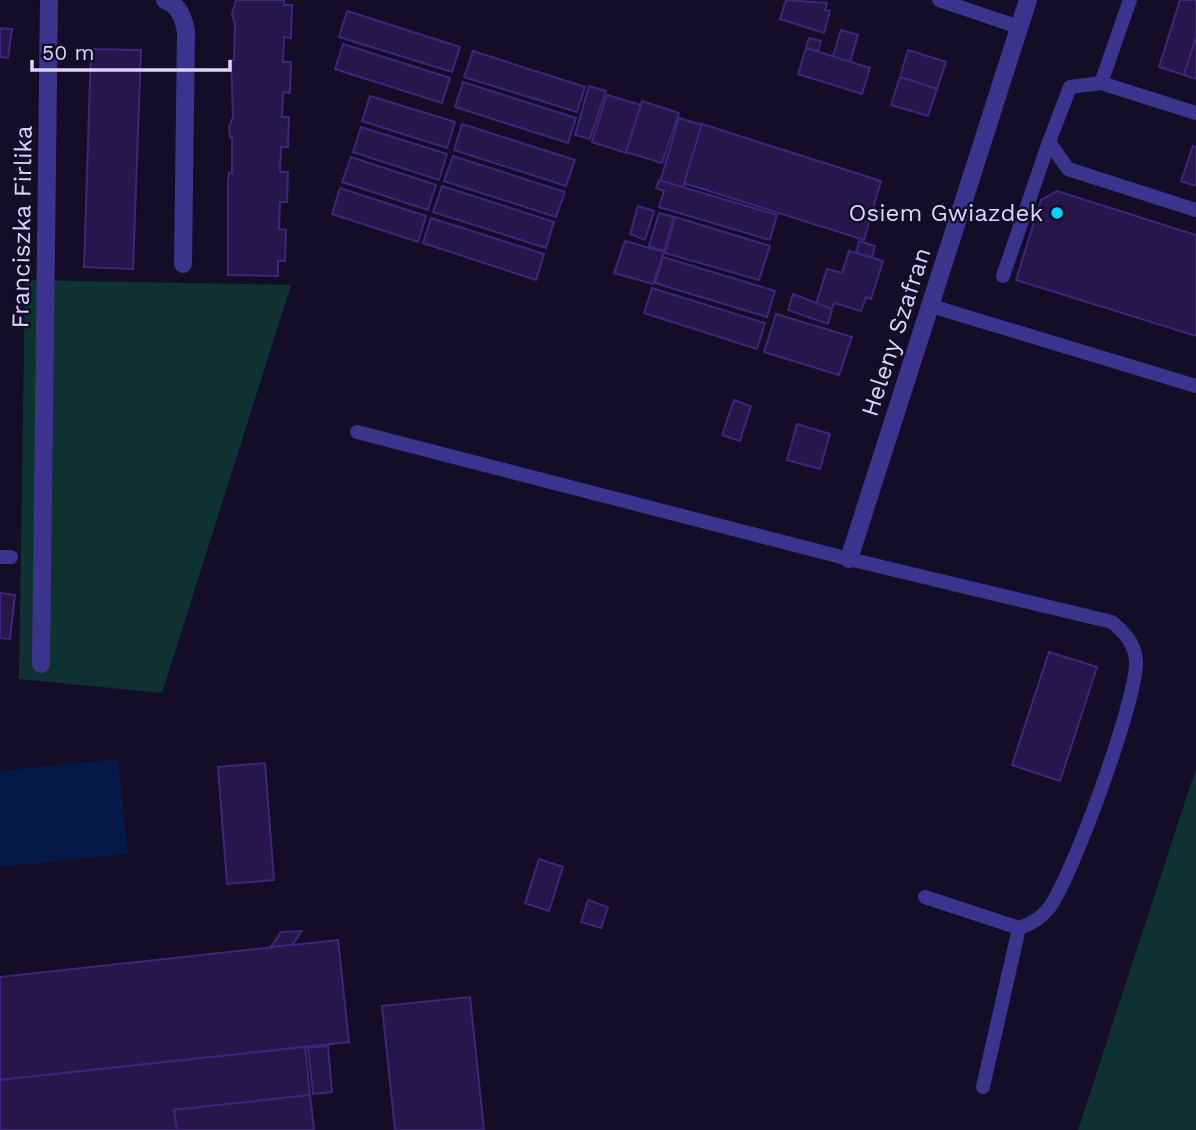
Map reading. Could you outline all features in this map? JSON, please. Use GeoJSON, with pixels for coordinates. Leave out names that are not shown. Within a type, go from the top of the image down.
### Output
{"type":"FeatureCollection","features":[{"type":"Feature","properties":{"kind":"street","name":"Franciszka Firlika"},"geometry":{"type":"LineString","coordinates":[[41,664],[49,0]]}},
{"type":"Feature","properties":{"kind":"street"},"geometry":{"type":"LineString","coordinates":[[165,0],[172,2],[183,15],[186,31],[183,264]]}},
{"type":"Feature","properties":{"kind":"street","name":"Heleny Szafran"},"geometry":{"type":"LineString","coordinates":[[849,559],[1028,0]]}},
{"type":"Feature","properties":{"kind":"lane"},"geometry":{"type":"LineString","coordinates":[[939,0],[1019,27]]}},
{"type":"Feature","properties":{"kind":"lane"},"geometry":{"type":"LineString","coordinates":[[1101,83],[1130,0]]}},
{"type":"Feature","properties":{"kind":"lane"},"geometry":{"type":"LineString","coordinates":[[1003,276],[1070,87],[1101,83],[1196,113]]}},
{"type":"Feature","properties":{"kind":"lane"},"geometry":{"type":"LineString","coordinates":[[1049,142],[1068,169],[1196,210]]}},
{"type":"Feature","properties":{"kind":"lane"},"geometry":{"type":"LineString","coordinates":[[931,306],[1196,386]]}},
{"type":"Feature","properties":{"kind":"lane"},"geometry":{"type":"LineString","coordinates":[[357,432],[849,559],[1112,622],[1129,637],[1136,661],[1129,710],[1068,870],[1050,907],[1034,923],[1019,928],[925,897]]}},
{"type":"Feature","properties":{"kind":"lane"},"geometry":{"type":"LineString","coordinates":[[983,1087],[1019,928]]}},
{"type":"Feature","properties":{"kind":"green space"},"geometry":{"type":"Polygon","coordinates":[[[25,280],[291,285],[162,693],[19,679],[25,280]]]}},
{"type":"Feature","properties":{"kind":"green space"},"geometry":{"type":"Polygon","coordinates":[[[1196,768],[1196,1130],[1078,1130],[1196,768]]]}},
{"type":"Feature","properties":{"kind":"water"},"geometry":{"type":"Polygon","coordinates":[[[118,759],[128,854],[0,867],[0,771],[118,759]]]}},
{"type":"Feature","properties":{"kind":"building"},"geometry":{"type":"Polygon","coordinates":[[[236,0],[284,0],[284,5],[292,5],[291,38],[284,37],[283,62],[291,62],[290,93],[283,92],[282,117],[289,117],[288,147],[281,147],[280,172],[288,172],[287,202],[280,202],[279,229],[286,230],[285,261],[278,261],[278,276],[228,275],[228,182],[229,173],[232,173],[232,137],[229,127],[233,117],[231,60],[234,60],[235,24],[232,14],[236,0]]]}},
{"type":"Feature","properties":{"kind":"building"},"geometry":{"type":"Polygon","coordinates":[[[786,0],[827,3],[825,10],[830,11],[824,33],[780,19],[786,0]]]}},
{"type":"Feature","properties":{"kind":"building"},"geometry":{"type":"Polygon","coordinates":[[[1180,0],[1196,0],[1196,37],[1184,75],[1159,67],[1180,0]]]}},
{"type":"Feature","properties":{"kind":"building"},"geometry":{"type":"Polygon","coordinates":[[[347,11],[460,47],[452,72],[339,37],[347,11]]]}},
{"type":"Feature","properties":{"kind":"building"},"geometry":{"type":"Polygon","coordinates":[[[0,28],[12,29],[8,58],[0,57],[0,28]]]}},
{"type":"Feature","properties":{"kind":"building"},"geometry":{"type":"Polygon","coordinates":[[[841,30],[858,35],[850,62],[833,56],[841,30]]]}},
{"type":"Feature","properties":{"kind":"building"},"geometry":{"type":"Polygon","coordinates":[[[1196,37],[1196,79],[1184,75],[1196,37]]]}},
{"type":"Feature","properties":{"kind":"building"},"geometry":{"type":"Polygon","coordinates":[[[809,38],[821,41],[818,51],[806,48],[809,38]]]}},
{"type":"Feature","properties":{"kind":"building"},"geometry":{"type":"Polygon","coordinates":[[[343,44],[450,78],[442,103],[335,69],[343,44]]]}},
{"type":"Feature","properties":{"kind":"building"},"geometry":{"type":"Polygon","coordinates":[[[806,48],[870,68],[862,94],[798,74],[806,48]]]}},
{"type":"Feature","properties":{"kind":"building"},"geometry":{"type":"Polygon","coordinates":[[[91,49],[141,50],[133,269],[84,267],[91,49]]]}},
{"type":"Feature","properties":{"kind":"building"},"geometry":{"type":"Polygon","coordinates":[[[908,50],[946,62],[937,89],[900,77],[908,50]]]}},
{"type":"Feature","properties":{"kind":"building"},"geometry":{"type":"Polygon","coordinates":[[[473,51],[585,87],[577,112],[464,77],[473,51]]]}},
{"type":"Feature","properties":{"kind":"building"},"geometry":{"type":"Polygon","coordinates":[[[900,77],[937,89],[928,116],[891,105],[900,77]]]}},
{"type":"Feature","properties":{"kind":"building"},"geometry":{"type":"Polygon","coordinates":[[[463,82],[576,118],[568,143],[455,107],[463,82]]]}},
{"type":"Feature","properties":{"kind":"building"},"geometry":{"type":"Polygon","coordinates":[[[589,86],[606,91],[590,139],[575,135],[589,86]]]}},
{"type":"Feature","properties":{"kind":"building"},"geometry":{"type":"Polygon","coordinates":[[[607,95],[641,105],[626,153],[592,142],[607,95]]]}},
{"type":"Feature","properties":{"kind":"building"},"geometry":{"type":"Polygon","coordinates":[[[370,96],[455,122],[447,148],[362,121],[370,96]]]}},
{"type":"Feature","properties":{"kind":"building"},"geometry":{"type":"Polygon","coordinates":[[[642,101],[679,113],[662,163],[626,152],[642,101]]]}},
{"type":"Feature","properties":{"kind":"building"},"geometry":{"type":"Polygon","coordinates":[[[679,118],[702,125],[683,189],[660,182],[679,118]]]}},
{"type":"Feature","properties":{"kind":"building"},"geometry":{"type":"Polygon","coordinates":[[[462,124],[575,160],[566,186],[454,150],[462,124]]]}},
{"type":"Feature","properties":{"kind":"building"},"geometry":{"type":"Polygon","coordinates":[[[702,124],[881,181],[864,240],[684,183],[702,124]]]}},
{"type":"Feature","properties":{"kind":"building"},"geometry":{"type":"Polygon","coordinates":[[[361,127],[447,154],[439,180],[353,152],[361,127]]]}},
{"type":"Feature","properties":{"kind":"building"},"geometry":{"type":"Polygon","coordinates":[[[1193,146],[1196,147],[1196,186],[1181,181],[1193,146]]]}},
{"type":"Feature","properties":{"kind":"building"},"geometry":{"type":"Polygon","coordinates":[[[453,156],[565,192],[556,217],[444,181],[453,156]]]}},
{"type":"Feature","properties":{"kind":"building"},"geometry":{"type":"Polygon","coordinates":[[[351,157],[436,185],[428,210],[342,182],[351,157]]]}},
{"type":"Feature","properties":{"kind":"building"},"geometry":{"type":"Polygon","coordinates":[[[659,180],[777,215],[770,240],[659,207],[664,191],[656,188],[659,180]]]}},
{"type":"Feature","properties":{"kind":"building"},"geometry":{"type":"Polygon","coordinates":[[[442,186],[554,222],[546,248],[433,212],[442,186]]]}},
{"type":"Feature","properties":{"kind":"building"},"geometry":{"type":"Polygon","coordinates":[[[340,188],[426,216],[418,242],[332,214],[340,188]]]}},
{"type":"Feature","properties":{"kind":"building"},"geometry":{"type":"Polygon","coordinates":[[[1057,191],[1196,235],[1196,336],[1016,280],[1041,200],[1057,191]]]}},
{"type":"Feature","properties":{"kind":"building"},"geometry":{"type":"Polygon","coordinates":[[[638,206],[654,211],[645,240],[630,234],[638,206]]]}},
{"type":"Feature","properties":{"kind":"building"},"geometry":{"type":"Polygon","coordinates":[[[659,213],[674,217],[664,251],[649,246],[659,213]]]}},
{"type":"Feature","properties":{"kind":"building"},"geometry":{"type":"Polygon","coordinates":[[[675,217],[770,246],[759,280],[665,253],[675,217]]]}},
{"type":"Feature","properties":{"kind":"building"},"geometry":{"type":"Polygon","coordinates":[[[431,218],[544,254],[536,280],[423,243],[431,218]]]}},
{"type":"Feature","properties":{"kind":"building"},"geometry":{"type":"Polygon","coordinates":[[[625,241],[664,252],[653,284],[614,273],[625,241]]]}},
{"type":"Feature","properties":{"kind":"building"},"geometry":{"type":"Polygon","coordinates":[[[859,241],[875,246],[872,257],[856,253],[859,241]]]}},
{"type":"Feature","properties":{"kind":"building"},"geometry":{"type":"Polygon","coordinates":[[[849,251],[883,261],[871,299],[866,297],[861,311],[834,303],[832,309],[816,304],[827,269],[842,273],[849,251]]]}},
{"type":"Feature","properties":{"kind":"building"},"geometry":{"type":"Polygon","coordinates":[[[663,257],[775,291],[767,317],[655,283],[663,257]]]}},
{"type":"Feature","properties":{"kind":"building"},"geometry":{"type":"Polygon","coordinates":[[[652,288],[765,323],[757,349],[644,313],[652,288]]]}},
{"type":"Feature","properties":{"kind":"building"},"geometry":{"type":"Polygon","coordinates":[[[793,294],[832,309],[828,324],[788,310],[793,294]]]}},
{"type":"Feature","properties":{"kind":"building"},"geometry":{"type":"Polygon","coordinates":[[[776,314],[852,337],[839,375],[764,352],[776,314]]]}},
{"type":"Feature","properties":{"kind":"building"},"geometry":{"type":"Polygon","coordinates":[[[734,400],[751,406],[740,441],[722,435],[734,400]]]}},
{"type":"Feature","properties":{"kind":"building"},"geometry":{"type":"Polygon","coordinates":[[[797,424],[830,434],[820,469],[787,460],[797,424]]]}},
{"type":"Feature","properties":{"kind":"building"},"geometry":{"type":"Polygon","coordinates":[[[0,593],[15,595],[10,639],[0,638],[0,593]]]}},
{"type":"Feature","properties":{"kind":"building"},"geometry":{"type":"Polygon","coordinates":[[[1049,652],[1097,667],[1060,781],[1012,765],[1049,652]]]}},
{"type":"Feature","properties":{"kind":"building"},"geometry":{"type":"Polygon","coordinates":[[[265,763],[274,880],[227,884],[218,767],[265,763]]]}},
{"type":"Feature","properties":{"kind":"building"},"geometry":{"type":"Polygon","coordinates":[[[539,859],[563,867],[549,911],[525,903],[539,859]]]}},
{"type":"Feature","properties":{"kind":"building"},"geometry":{"type":"Polygon","coordinates":[[[588,900],[608,907],[601,928],[581,922],[588,900]]]}},
{"type":"Feature","properties":{"kind":"building"},"geometry":{"type":"Polygon","coordinates":[[[302,931],[292,945],[271,947],[281,932],[302,931]]]}},
{"type":"Feature","properties":{"kind":"building"},"geometry":{"type":"Polygon","coordinates":[[[338,940],[349,1042],[0,1080],[0,977],[338,940]]]}},
{"type":"Feature","properties":{"kind":"building"},"geometry":{"type":"Polygon","coordinates":[[[470,997],[484,1130],[395,1130],[382,1006],[470,997]]]}},
{"type":"Feature","properties":{"kind":"building"},"geometry":{"type":"Polygon","coordinates":[[[328,1046],[332,1092],[313,1094],[308,1048],[328,1046]]]}},
{"type":"Feature","properties":{"kind":"building"},"geometry":{"type":"Polygon","coordinates":[[[305,1047],[310,1095],[174,1110],[177,1130],[0,1130],[0,1080],[305,1047]]]}},
{"type":"Feature","properties":{"kind":"building"},"geometry":{"type":"Polygon","coordinates":[[[310,1095],[314,1130],[177,1130],[174,1110],[310,1095]]]}},
{"type":"Feature","properties":{"kind":"place","name":"Osiem Gwiazdek"},"geometry":{"type":"Point","coordinates":[1057,213]}}]}
